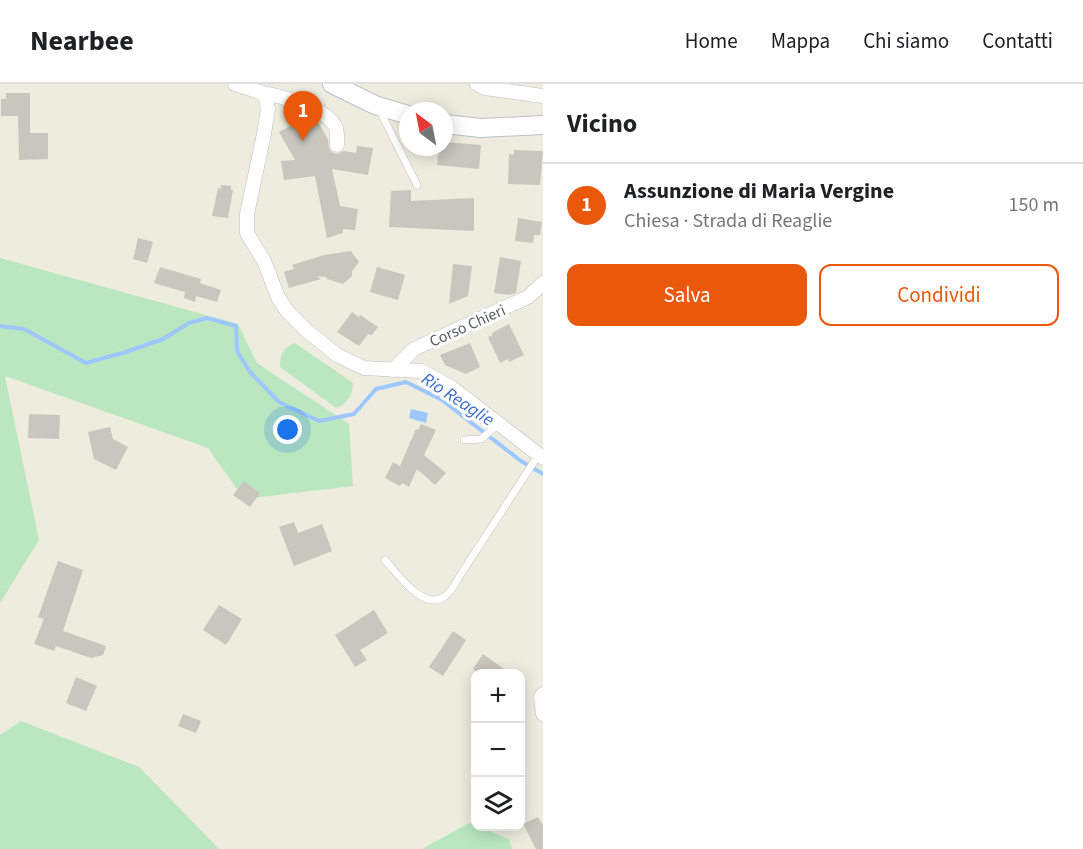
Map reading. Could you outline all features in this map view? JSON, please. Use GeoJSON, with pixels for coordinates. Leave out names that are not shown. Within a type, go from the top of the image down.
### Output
{"type":"FeatureCollection","features":[{"type":"Feature","properties":{"kind":"main road"},"geometry":{"type":"LineString","coordinates":[[332,84],[378,106],[399,112]]}},
{"type":"Feature","properties":{"kind":"main road"},"geometry":{"type":"LineString","coordinates":[[453,125],[481,128],[543,125]]}},
{"type":"Feature","properties":{"kind":"street"},"geometry":{"type":"LineString","coordinates":[[235,84],[288,99],[325,116],[335,127],[337,145]]}},
{"type":"Feature","properties":{"kind":"street"},"geometry":{"type":"LineString","coordinates":[[477,84],[485,88],[543,96]]}},
{"type":"Feature","properties":{"kind":"street"},"geometry":{"type":"LineString","coordinates":[[260,92],[266,98],[268,109],[247,214],[247,233],[264,261],[278,297],[287,311],[307,332],[337,355],[364,368],[421,372],[451,387],[496,427],[538,458]]}},
{"type":"Feature","properties":{"kind":"street","name":"Corso Chieri"},"geometry":{"type":"LineString","coordinates":[[393,370],[414,349],[528,297],[543,283]]}},
{"type":"Feature","properties":{"kind":"street"},"geometry":{"type":"LineString","coordinates":[[543,694],[541,697],[543,714]]}},
{"type":"Feature","properties":{"kind":"lane"},"geometry":{"type":"LineString","coordinates":[[378,106],[417,185]]}},
{"type":"Feature","properties":{"kind":"lane"},"geometry":{"type":"LineString","coordinates":[[464,440],[481,440],[496,427]]}},
{"type":"Feature","properties":{"kind":"lane"},"geometry":{"type":"LineString","coordinates":[[385,560],[421,597],[429,600],[443,598],[538,458]]}},
{"type":"Feature","properties":{"kind":"green space"},"geometry":{"type":"Polygon","coordinates":[[[0,258],[238,324],[257,363],[349,424],[353,486],[244,499],[208,448],[5,376],[39,540],[0,603],[0,258]]]}},
{"type":"Feature","properties":{"kind":"green space"},"geometry":{"type":"Polygon","coordinates":[[[295,343],[353,383],[352,392],[344,404],[336,408],[280,367],[283,352],[295,343]]]}},
{"type":"Feature","properties":{"kind":"green space"},"geometry":{"type":"Polygon","coordinates":[[[21,721],[139,767],[219,849],[0,849],[0,735],[21,721]]]}},
{"type":"Feature","properties":{"kind":"green space"},"geometry":{"type":"Polygon","coordinates":[[[469,823],[471,831],[489,831],[509,839],[512,849],[422,849],[469,823]]]}},
{"type":"Feature","properties":{"kind":"water"},"geometry":{"type":"Polygon","coordinates":[[[411,409],[428,413],[426,423],[409,418],[411,409]]]}},
{"type":"Feature","properties":{"kind":"building"},"geometry":{"type":"Polygon","coordinates":[[[6,93],[30,93],[30,133],[48,133],[48,159],[19,160],[18,116],[1,116],[1,99],[6,99],[6,93]]]}},
{"type":"Feature","properties":{"kind":"building"},"geometry":{"type":"Polygon","coordinates":[[[305,118],[309,124],[316,120],[318,122],[328,139],[329,149],[333,153],[344,151],[356,153],[357,146],[373,148],[368,175],[332,169],[340,206],[358,209],[355,230],[343,229],[343,233],[327,238],[315,176],[284,180],[281,161],[295,160],[279,132],[305,118]]]}},
{"type":"Feature","properties":{"kind":"building"},"geometry":{"type":"Polygon","coordinates":[[[453,143],[481,145],[479,169],[437,165],[438,156],[453,156],[453,143]]]}},
{"type":"Feature","properties":{"kind":"building"},"geometry":{"type":"Polygon","coordinates":[[[514,150],[543,151],[540,185],[508,184],[509,154],[514,155],[514,150]]]}},
{"type":"Feature","properties":{"kind":"building"},"geometry":{"type":"Polygon","coordinates":[[[221,185],[231,186],[233,190],[228,218],[212,216],[218,188],[221,189],[221,185]]]}},
{"type":"Feature","properties":{"kind":"building"},"geometry":{"type":"Polygon","coordinates":[[[411,190],[411,201],[474,198],[474,231],[389,227],[391,191],[411,190]]]}},
{"type":"Feature","properties":{"kind":"building"},"geometry":{"type":"Polygon","coordinates":[[[518,218],[542,222],[540,235],[534,235],[533,243],[515,241],[518,218]]]}},
{"type":"Feature","properties":{"kind":"building"},"geometry":{"type":"Polygon","coordinates":[[[138,238],[153,242],[147,263],[133,259],[138,238]]]}},
{"type":"Feature","properties":{"kind":"building"},"geometry":{"type":"Polygon","coordinates":[[[351,251],[359,262],[352,271],[352,276],[343,284],[317,276],[321,279],[289,288],[284,272],[294,269],[292,265],[324,255],[351,251]]]}},
{"type":"Feature","properties":{"kind":"building"},"geometry":{"type":"Polygon","coordinates":[[[500,257],[521,261],[516,293],[510,295],[494,293],[500,257]]]}},
{"type":"Feature","properties":{"kind":"building"},"geometry":{"type":"Polygon","coordinates":[[[453,264],[472,266],[468,296],[449,304],[453,264]]]}},
{"type":"Feature","properties":{"kind":"building"},"geometry":{"type":"Polygon","coordinates":[[[160,267],[201,279],[200,283],[221,290],[217,302],[196,296],[195,302],[184,298],[185,292],[154,283],[160,267]]]}},
{"type":"Feature","properties":{"kind":"building"},"geometry":{"type":"Polygon","coordinates":[[[377,267],[405,275],[398,300],[370,292],[377,267]]]}},
{"type":"Feature","properties":{"kind":"building"},"geometry":{"type":"Polygon","coordinates":[[[352,312],[378,327],[372,335],[368,334],[359,346],[337,332],[352,312]]]}},
{"type":"Feature","properties":{"kind":"building"},"geometry":{"type":"Polygon","coordinates":[[[509,324],[524,355],[509,362],[508,359],[500,363],[488,337],[509,324]]]}},
{"type":"Feature","properties":{"kind":"building"},"geometry":{"type":"Polygon","coordinates":[[[470,343],[480,367],[466,374],[445,365],[440,355],[470,343]]]}},
{"type":"Feature","properties":{"kind":"building"},"geometry":{"type":"Polygon","coordinates":[[[29,414],[60,415],[59,439],[28,438],[29,414]]]}},
{"type":"Feature","properties":{"kind":"building"},"geometry":{"type":"Polygon","coordinates":[[[421,424],[436,430],[424,455],[446,473],[435,485],[417,469],[409,487],[402,483],[400,486],[385,478],[393,462],[400,466],[416,429],[418,430],[421,424]]]}},
{"type":"Feature","properties":{"kind":"building"},"geometry":{"type":"Polygon","coordinates":[[[110,427],[113,439],[128,447],[116,470],[94,459],[88,432],[110,427]]]}},
{"type":"Feature","properties":{"kind":"building"},"geometry":{"type":"Polygon","coordinates":[[[244,481],[260,493],[250,507],[233,495],[244,481]]]}},
{"type":"Feature","properties":{"kind":"building"},"geometry":{"type":"Polygon","coordinates":[[[294,522],[298,533],[322,524],[332,551],[294,566],[279,527],[294,522]]]}},
{"type":"Feature","properties":{"kind":"building"},"geometry":{"type":"Polygon","coordinates":[[[58,561],[83,570],[63,631],[106,646],[103,655],[91,658],[56,646],[54,651],[34,644],[44,619],[38,617],[58,561]]]}},
{"type":"Feature","properties":{"kind":"building"},"geometry":{"type":"Polygon","coordinates":[[[219,605],[242,619],[226,645],[203,630],[219,605]]]}},
{"type":"Feature","properties":{"kind":"building"},"geometry":{"type":"Polygon","coordinates":[[[374,610],[388,633],[360,650],[367,660],[355,667],[335,635],[374,610]]]}},
{"type":"Feature","properties":{"kind":"building"},"geometry":{"type":"Polygon","coordinates":[[[453,631],[466,640],[443,676],[429,667],[453,631]]]}},
{"type":"Feature","properties":{"kind":"building"},"geometry":{"type":"Polygon","coordinates":[[[483,654],[504,669],[473,669],[483,654]]]}},
{"type":"Feature","properties":{"kind":"building"},"geometry":{"type":"Polygon","coordinates":[[[76,677],[97,686],[86,711],[66,703],[76,677]]]}},
{"type":"Feature","properties":{"kind":"building"},"geometry":{"type":"Polygon","coordinates":[[[183,714],[201,721],[196,733],[178,726],[183,714]]]}},
{"type":"Feature","properties":{"kind":"building"},"geometry":{"type":"Polygon","coordinates":[[[538,817],[543,825],[543,849],[536,849],[525,828],[525,823],[538,817]]]}},
{"type":"Feature","properties":{"kind":"waterway","name":"Rio Reaglie"},"geometry":{"type":"LineString","coordinates":[[0,326],[24,329],[86,363],[163,339],[189,323],[207,318],[236,326],[237,351],[250,372],[279,402],[319,421],[354,414],[376,389],[406,382],[442,400],[521,461],[543,474]]}},
{"type":"Feature","properties":{"kind":"place","name":"Assunzione di Maria Vergine"},"geometry":{"type":"Point","coordinates":[303,141]}}]}
